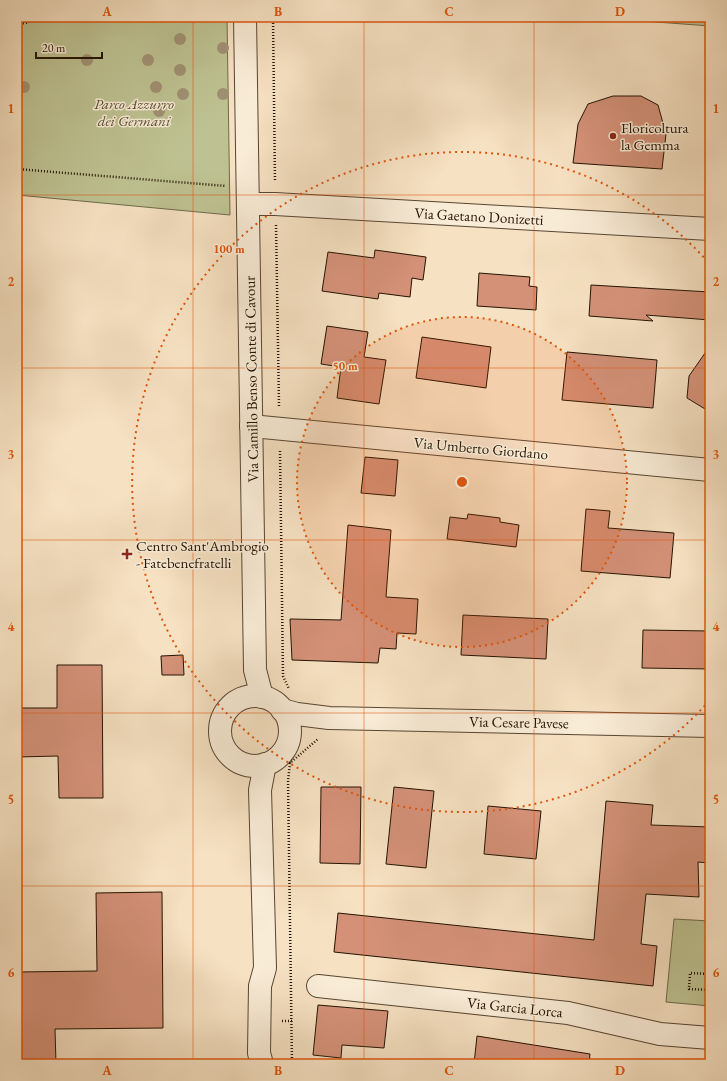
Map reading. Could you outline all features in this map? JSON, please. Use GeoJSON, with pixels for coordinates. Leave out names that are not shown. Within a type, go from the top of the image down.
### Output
{"type":"FeatureCollection","features":[{"type":"Feature","properties":{"kind":"street","name":"Via Camillo Benso Conte di Cavour"},"geometry":{"type":"LineString","coordinates":[[245,17],[255,670],[252,697]]}},
{"type":"Feature","properties":{"kind":"street","name":"Via Gaetano Donizetti"},"geometry":{"type":"LineString","coordinates":[[248,195],[275,204],[710,229]]}},
{"type":"Feature","properties":{"kind":"street","name":"Via Umberto Giordano"},"geometry":{"type":"LineString","coordinates":[[251,426],[710,470]]}},
{"type":"Feature","properties":{"kind":"street"},"geometry":{"type":"LineString","coordinates":[[252,697],[272,700],[292,723],[285,747],[279,755],[265,764],[254,765],[243,763],[234,759],[223,745],[220,733],[221,722],[226,711],[235,702],[252,697]]}},
{"type":"Feature","properties":{"kind":"street","name":"Via Cesare Pavese"},"geometry":{"type":"LineString","coordinates":[[292,723],[329,718],[710,726]]}},
{"type":"Feature","properties":{"kind":"street"},"geometry":{"type":"LineString","coordinates":[[243,763],[260,790]]}},
{"type":"Feature","properties":{"kind":"street"},"geometry":{"type":"LineString","coordinates":[[262,1064],[259,1054],[260,986],[265,968],[260,790],[265,764]]}},
{"type":"Feature","properties":{"kind":"street"},"geometry":{"type":"LineString","coordinates":[[265,968],[272,988],[274,1054],[271,1064]]}},
{"type":"Feature","properties":{"kind":"street","name":"Via Garcia Lorca"},"geometry":{"type":"LineString","coordinates":[[318,986],[568,1013],[660,1034],[710,1038]]}},
{"type":"Feature","properties":{"kind":"path"},"geometry":{"type":"LineString","coordinates":[[17,24],[26,23],[37,17]]}},
{"type":"Feature","properties":{"kind":"path"},"geometry":{"type":"LineString","coordinates":[[273,17],[283,676],[293,697],[288,781],[292,1064]]}},
{"type":"Feature","properties":{"kind":"path"},"geometry":{"type":"LineString","coordinates":[[17,169],[230,186],[248,195]]}},
{"type":"Feature","properties":{"kind":"path"},"geometry":{"type":"LineString","coordinates":[[290,763],[316,739],[324,739]]}},
{"type":"Feature","properties":{"kind":"path"},"geometry":{"type":"LineString","coordinates":[[710,974],[690,973],[690,989],[710,990]]}},
{"type":"Feature","properties":{"kind":"green space","name":"Parco Azzurro dei Germani"},"geometry":{"type":"Polygon","coordinates":[[[17,17],[227,17],[230,215],[17,195],[17,17]]]}},
{"type":"Feature","properties":{"kind":"green space"},"geometry":{"type":"Polygon","coordinates":[[[589,17],[710,17],[710,26],[589,17]]]}},
{"type":"Feature","properties":{"kind":"green space"},"geometry":{"type":"Polygon","coordinates":[[[674,919],[710,921],[710,1006],[666,1002],[674,919]]]}},
{"type":"Feature","properties":{"kind":"building"},"geometry":{"type":"Polygon","coordinates":[[[613,96],[641,96],[658,105],[666,134],[662,169],[573,163],[578,124],[588,104],[613,96]]]}},
{"type":"Feature","properties":{"kind":"building"},"geometry":{"type":"Polygon","coordinates":[[[375,250],[426,257],[423,280],[412,278],[410,297],[379,293],[378,299],[322,291],[328,252],[374,258],[375,250]]]}},
{"type":"Feature","properties":{"kind":"building"},"geometry":{"type":"Polygon","coordinates":[[[479,273],[530,277],[529,286],[537,287],[536,310],[477,306],[479,273]]]}},
{"type":"Feature","properties":{"kind":"building"},"geometry":{"type":"Polygon","coordinates":[[[591,285],[710,292],[710,320],[646,315],[653,321],[589,316],[591,285]]]}},
{"type":"Feature","properties":{"kind":"building"},"geometry":{"type":"Polygon","coordinates":[[[327,326],[368,332],[364,357],[386,360],[379,404],[337,398],[341,367],[321,364],[327,326]]]}},
{"type":"Feature","properties":{"kind":"building"},"geometry":{"type":"Polygon","coordinates":[[[422,337],[491,347],[486,388],[416,378],[422,337]]]}},
{"type":"Feature","properties":{"kind":"building"},"geometry":{"type":"Polygon","coordinates":[[[710,346],[710,412],[687,398],[689,376],[710,346]]]}},
{"type":"Feature","properties":{"kind":"building"},"geometry":{"type":"Polygon","coordinates":[[[567,352],[657,360],[653,408],[562,400],[567,352]]]}},
{"type":"Feature","properties":{"kind":"building"},"geometry":{"type":"Polygon","coordinates":[[[365,457],[398,460],[395,496],[361,493],[365,457]]]}},
{"type":"Feature","properties":{"kind":"building"},"geometry":{"type":"Polygon","coordinates":[[[586,509],[610,511],[608,528],[674,533],[670,578],[581,571],[586,509]]]}},
{"type":"Feature","properties":{"kind":"building"},"geometry":{"type":"Polygon","coordinates":[[[468,514],[500,518],[500,522],[519,525],[516,547],[447,539],[450,517],[467,519],[468,514]]]}},
{"type":"Feature","properties":{"kind":"building"},"geometry":{"type":"Polygon","coordinates":[[[348,525],[391,530],[386,597],[418,599],[416,634],[397,633],[396,649],[380,648],[378,663],[292,660],[290,619],[341,620],[348,525]]]}},
{"type":"Feature","properties":{"kind":"building"},"geometry":{"type":"Polygon","coordinates":[[[463,615],[548,619],[546,659],[461,655],[463,615]]]}},
{"type":"Feature","properties":{"kind":"building"},"geometry":{"type":"Polygon","coordinates":[[[643,630],[710,631],[710,669],[642,668],[643,630]]]}},
{"type":"Feature","properties":{"kind":"building"},"geometry":{"type":"Polygon","coordinates":[[[183,655],[184,675],[162,675],[161,656],[183,655]]]}},
{"type":"Feature","properties":{"kind":"building"},"geometry":{"type":"Polygon","coordinates":[[[57,665],[102,665],[103,798],[59,798],[58,756],[17,757],[17,708],[57,708],[57,665]]]}},
{"type":"Feature","properties":{"kind":"building"},"geometry":{"type":"Polygon","coordinates":[[[321,787],[361,787],[360,864],[320,863],[321,787]]]}},
{"type":"Feature","properties":{"kind":"building"},"geometry":{"type":"Polygon","coordinates":[[[394,787],[434,791],[426,868],[386,864],[394,787]]]}},
{"type":"Feature","properties":{"kind":"building"},"geometry":{"type":"Polygon","coordinates":[[[606,801],[653,805],[651,825],[710,827],[710,863],[698,862],[699,897],[646,894],[641,944],[657,946],[653,986],[334,952],[338,913],[594,940],[606,801]]]}},
{"type":"Feature","properties":{"kind":"building"},"geometry":{"type":"Polygon","coordinates":[[[488,806],[541,811],[536,859],[484,854],[488,806]]]}},
{"type":"Feature","properties":{"kind":"building"},"geometry":{"type":"Polygon","coordinates":[[[162,892],[163,1028],[55,1029],[56,1064],[17,1064],[17,972],[97,971],[96,893],[162,892]]]}},
{"type":"Feature","properties":{"kind":"building"},"geometry":{"type":"Polygon","coordinates":[[[318,1005],[388,1011],[384,1048],[342,1045],[341,1058],[313,1055],[318,1005]]]}},
{"type":"Feature","properties":{"kind":"building"},"geometry":{"type":"Polygon","coordinates":[[[477,1036],[590,1054],[589,1064],[474,1064],[477,1036]]]}},
{"type":"Feature","properties":{"kind":"place","name":"Floricoltura la Gemma"},"geometry":{"type":"Point","coordinates":[613,136]}},
{"type":"Feature","properties":{"kind":"place","name":"Centro Sant'Ambrogio - Fatebenefratelli"},"geometry":{"type":"Point","coordinates":[127,554]}}]}
